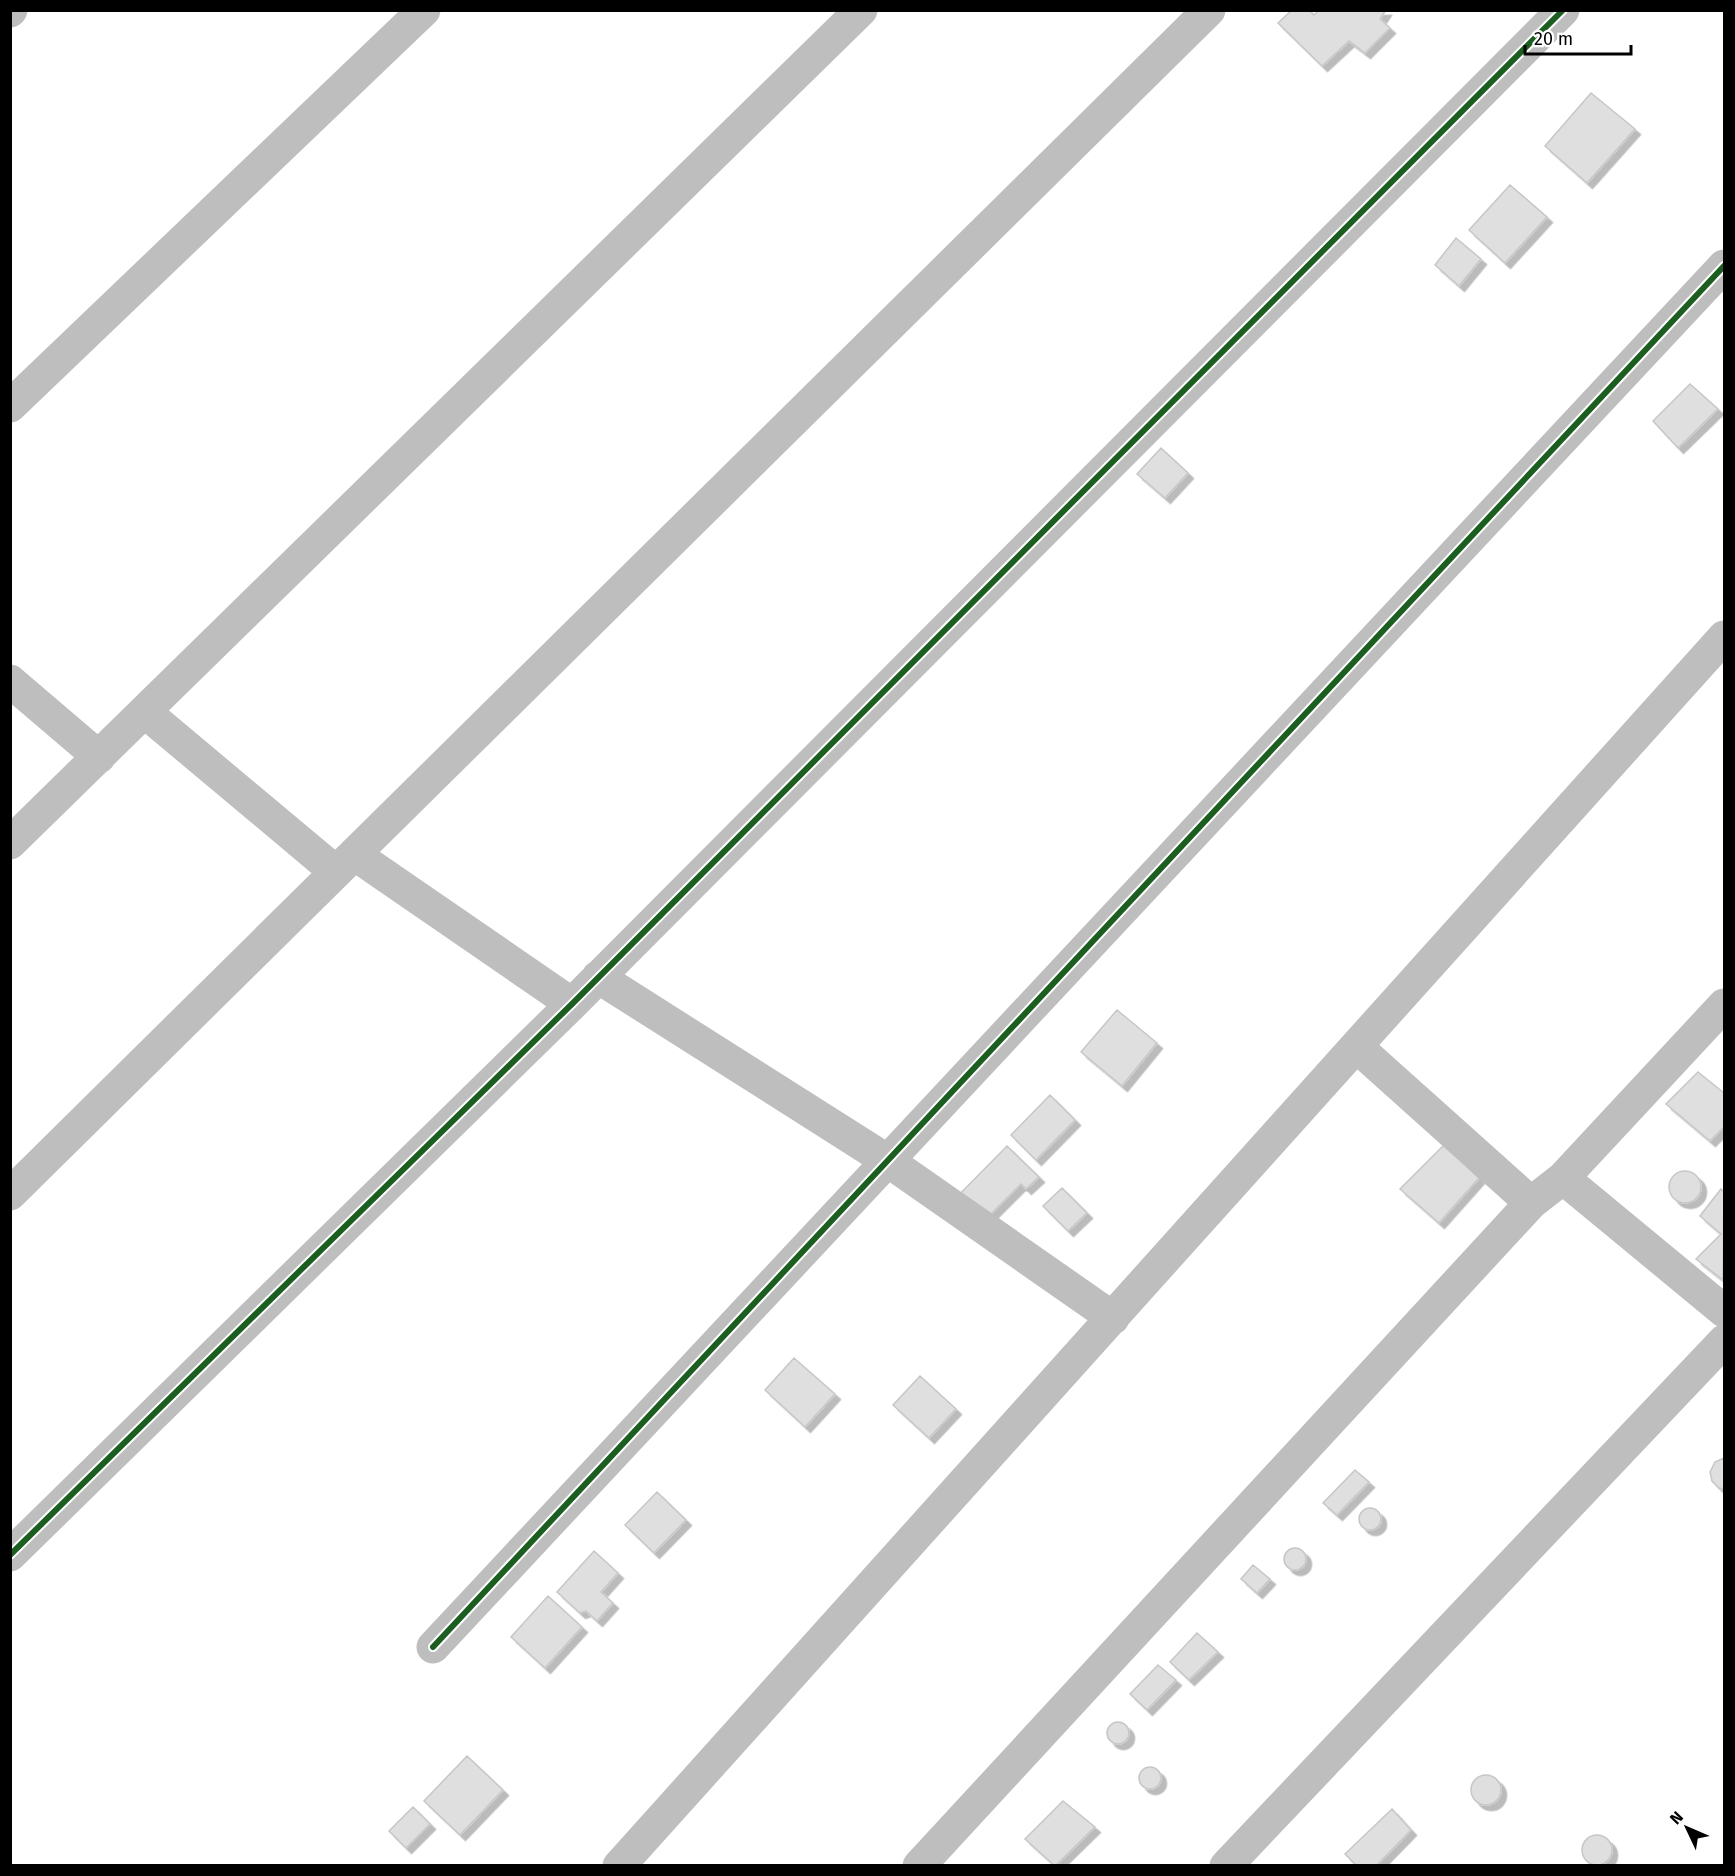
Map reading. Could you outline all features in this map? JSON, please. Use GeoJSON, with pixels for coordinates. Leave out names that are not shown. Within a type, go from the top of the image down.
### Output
{"type":"FeatureCollection","features":[{"type":"Feature","properties":{"kind":"street"},"geometry":{"type":"LineString","coordinates":[[10,406],[424,10]]}},
{"type":"Feature","properties":{"kind":"street"},"geometry":{"type":"LineString","coordinates":[[10,843],[861,10]]}},
{"type":"Feature","properties":{"kind":"street"},"geometry":{"type":"LineString","coordinates":[[10,1194],[1209,10]]}},
{"type":"Feature","properties":{"kind":"street"},"geometry":{"type":"LineString","coordinates":[[10,1555],[572,1004],[1563,10]]}},
{"type":"Feature","properties":{"kind":"street"},"geometry":{"type":"LineString","coordinates":[[433,1647],[1725,266]]}},
{"type":"Feature","properties":{"kind":"street"},"geometry":{"type":"LineString","coordinates":[[620,1866],[1725,637]]}},
{"type":"Feature","properties":{"kind":"street"},"geometry":{"type":"LineString","coordinates":[[10,681],[99,757]]}},
{"type":"Feature","properties":{"kind":"street"},"geometry":{"type":"LineString","coordinates":[[145,712],[345,863],[572,1004]]}},
{"type":"Feature","properties":{"kind":"street"},"geometry":{"type":"LineString","coordinates":[[598,977],[888,1161],[1113,1318]]}},
{"type":"Feature","properties":{"kind":"street"},"geometry":{"type":"LineString","coordinates":[[920,1866],[1532,1203],[1563,1178],[1725,1005]]}},
{"type":"Feature","properties":{"kind":"street"},"geometry":{"type":"LineString","coordinates":[[1357,1047],[1532,1203]]}},
{"type":"Feature","properties":{"kind":"street"},"geometry":{"type":"LineString","coordinates":[[1563,1178],[1725,1311]]}},
{"type":"Feature","properties":{"kind":"street"},"geometry":{"type":"LineString","coordinates":[[1226,1866],[1720,1354]]}},
{"type":"Feature","properties":{"kind":"building"},"geometry":{"type":"Polygon","coordinates":[[[1292,10],[1309,10],[1314,15],[1319,10],[1386,10],[1380,19],[1390,28],[1365,53],[1349,41],[1322,66],[1278,23],[1292,10]]]}},
{"type":"Feature","properties":{"kind":"building"},"geometry":{"type":"Polygon","coordinates":[[[1591,93],[1635,129],[1587,183],[1545,146],[1591,93]]]}},
{"type":"Feature","properties":{"kind":"building"},"geometry":{"type":"Polygon","coordinates":[[[1510,185],[1547,217],[1505,263],[1469,230],[1510,185]]]}},
{"type":"Feature","properties":{"kind":"building"},"geometry":{"type":"Polygon","coordinates":[[[1456,238],[1481,259],[1459,286],[1435,265],[1456,238]]]}},
{"type":"Feature","properties":{"kind":"building"},"geometry":{"type":"Polygon","coordinates":[[[1690,384],[1718,409],[1678,448],[1653,421],[1690,384]]]}},
{"type":"Feature","properties":{"kind":"building"},"geometry":{"type":"Polygon","coordinates":[[[1161,448],[1188,473],[1165,498],[1137,474],[1161,448]]]}},
{"type":"Feature","properties":{"kind":"building"},"geometry":{"type":"Polygon","coordinates":[[[1117,1010],[1157,1043],[1122,1086],[1081,1052],[1117,1010]]]}},
{"type":"Feature","properties":{"kind":"building"},"geometry":{"type":"Polygon","coordinates":[[[1698,1072],[1724,1093],[1724,1127],[1710,1141],[1666,1104],[1698,1072]]]}},
{"type":"Feature","properties":{"kind":"building"},"geometry":{"type":"Polygon","coordinates":[[[1050,1095],[1075,1120],[1036,1160],[1011,1135],[1050,1095]]]}},
{"type":"Feature","properties":{"kind":"building"},"geometry":{"type":"Polygon","coordinates":[[[1444,1145],[1479,1178],[1439,1223],[1400,1189],[1444,1145]]]}},
{"type":"Feature","properties":{"kind":"building"},"geometry":{"type":"Polygon","coordinates":[[[1007,1146],[1039,1177],[1026,1189],[1021,1184],[979,1226],[953,1201],[1007,1146]]]}},
{"type":"Feature","properties":{"kind":"building"},"geometry":{"type":"Polygon","coordinates":[[[1685,1171],[1696,1176],[1701,1187],[1696,1198],[1685,1203],[1674,1198],[1669,1187],[1674,1176],[1685,1171]]]}},
{"type":"Feature","properties":{"kind":"building"},"geometry":{"type":"Polygon","coordinates":[[[1062,1188],[1087,1213],[1068,1231],[1043,1206],[1062,1188]]]}},
{"type":"Feature","properties":{"kind":"building"},"geometry":{"type":"Polygon","coordinates":[[[1721,1189],[1724,1192],[1723,1280],[1696,1259],[1721,1234],[1700,1216],[1721,1189]]]}},
{"type":"Feature","properties":{"kind":"building"},"geometry":{"type":"Polygon","coordinates":[[[794,1358],[835,1394],[805,1427],[765,1390],[794,1358]]]}},
{"type":"Feature","properties":{"kind":"building"},"geometry":{"type":"Polygon","coordinates":[[[920,1376],[956,1409],[929,1438],[893,1405],[920,1376]]]}},
{"type":"Feature","properties":{"kind":"building"},"geometry":{"type":"Polygon","coordinates":[[[1724,1458],[1724,1489],[1719,1488],[1712,1481],[1710,1472],[1715,1462],[1724,1458]]]}},
{"type":"Feature","properties":{"kind":"building"},"geometry":{"type":"Polygon","coordinates":[[[1355,1470],[1369,1482],[1337,1515],[1323,1503],[1355,1470]]]}},
{"type":"Feature","properties":{"kind":"building"},"geometry":{"type":"Polygon","coordinates":[[[657,1492],[686,1520],[654,1553],[625,1525],[657,1492]]]}},
{"type":"Feature","properties":{"kind":"building"},"geometry":{"type":"Polygon","coordinates":[[[1370,1508],[1378,1511],[1381,1519],[1378,1527],[1370,1530],[1362,1527],[1359,1519],[1362,1511],[1370,1508]]]}},
{"type":"Feature","properties":{"kind":"building"},"geometry":{"type":"Polygon","coordinates":[[[1295,1548],[1303,1551],[1306,1559],[1303,1567],[1295,1570],[1287,1567],[1284,1559],[1287,1551],[1295,1548]]]}},
{"type":"Feature","properties":{"kind":"building"},"geometry":{"type":"Polygon","coordinates":[[[594,1551],[618,1573],[601,1592],[613,1603],[597,1621],[586,1611],[580,1613],[557,1592],[594,1551]]]}},
{"type":"Feature","properties":{"kind":"building"},"geometry":{"type":"Polygon","coordinates":[[[1253,1565],[1270,1579],[1257,1593],[1241,1579],[1253,1565]]]}},
{"type":"Feature","properties":{"kind":"building"},"geometry":{"type":"Polygon","coordinates":[[[548,1596],[582,1627],[545,1668],[511,1637],[548,1596]]]}},
{"type":"Feature","properties":{"kind":"building"},"geometry":{"type":"Polygon","coordinates":[[[1197,1633],[1218,1652],[1189,1680],[1170,1662],[1197,1633]]]}},
{"type":"Feature","properties":{"kind":"building"},"geometry":{"type":"Polygon","coordinates":[[[1158,1665],[1176,1680],[1147,1710],[1130,1694],[1158,1665]]]}},
{"type":"Feature","properties":{"kind":"building"},"geometry":{"type":"Polygon","coordinates":[[[1118,1722],[1126,1725],[1129,1733],[1126,1741],[1118,1744],[1110,1741],[1107,1733],[1110,1725],[1118,1722]]]}},
{"type":"Feature","properties":{"kind":"building"},"geometry":{"type":"Polygon","coordinates":[[[467,1756],[503,1790],[460,1835],[424,1801],[467,1756]]]}},
{"type":"Feature","properties":{"kind":"building"},"geometry":{"type":"Polygon","coordinates":[[[1150,1767],[1158,1770],[1161,1778],[1158,1786],[1150,1789],[1142,1786],[1139,1778],[1142,1770],[1150,1767]]]}},
{"type":"Feature","properties":{"kind":"building"},"geometry":{"type":"Polygon","coordinates":[[[1486,1775],[1497,1779],[1501,1790],[1497,1801],[1486,1805],[1475,1801],[1471,1790],[1475,1779],[1486,1775]]]}},
{"type":"Feature","properties":{"kind":"building"},"geometry":{"type":"Polygon","coordinates":[[[1063,1801],[1095,1827],[1055,1866],[1025,1839],[1063,1801]]]}},
{"type":"Feature","properties":{"kind":"building"},"geometry":{"type":"Polygon","coordinates":[[[413,1807],[430,1824],[406,1848],[389,1831],[413,1807]]]}},
{"type":"Feature","properties":{"kind":"building"},"geometry":{"type":"Polygon","coordinates":[[[1392,1809],[1411,1830],[1376,1866],[1357,1866],[1345,1854],[1392,1809]]]}},
{"type":"Feature","properties":{"kind":"building"},"geometry":{"type":"Polygon","coordinates":[[[1597,1835],[1608,1839],[1612,1850],[1608,1861],[1597,1865],[1586,1861],[1582,1850],[1586,1839],[1597,1835]]]}},
{"type":"Feature","properties":{"kind":"cycle path"},"geometry":{"type":"LineString","coordinates":[[10,1555],[572,1004],[1563,10]]}},
{"type":"Feature","properties":{"kind":"cycle path"},"geometry":{"type":"LineString","coordinates":[[433,1647],[1724,266]]}}]}
